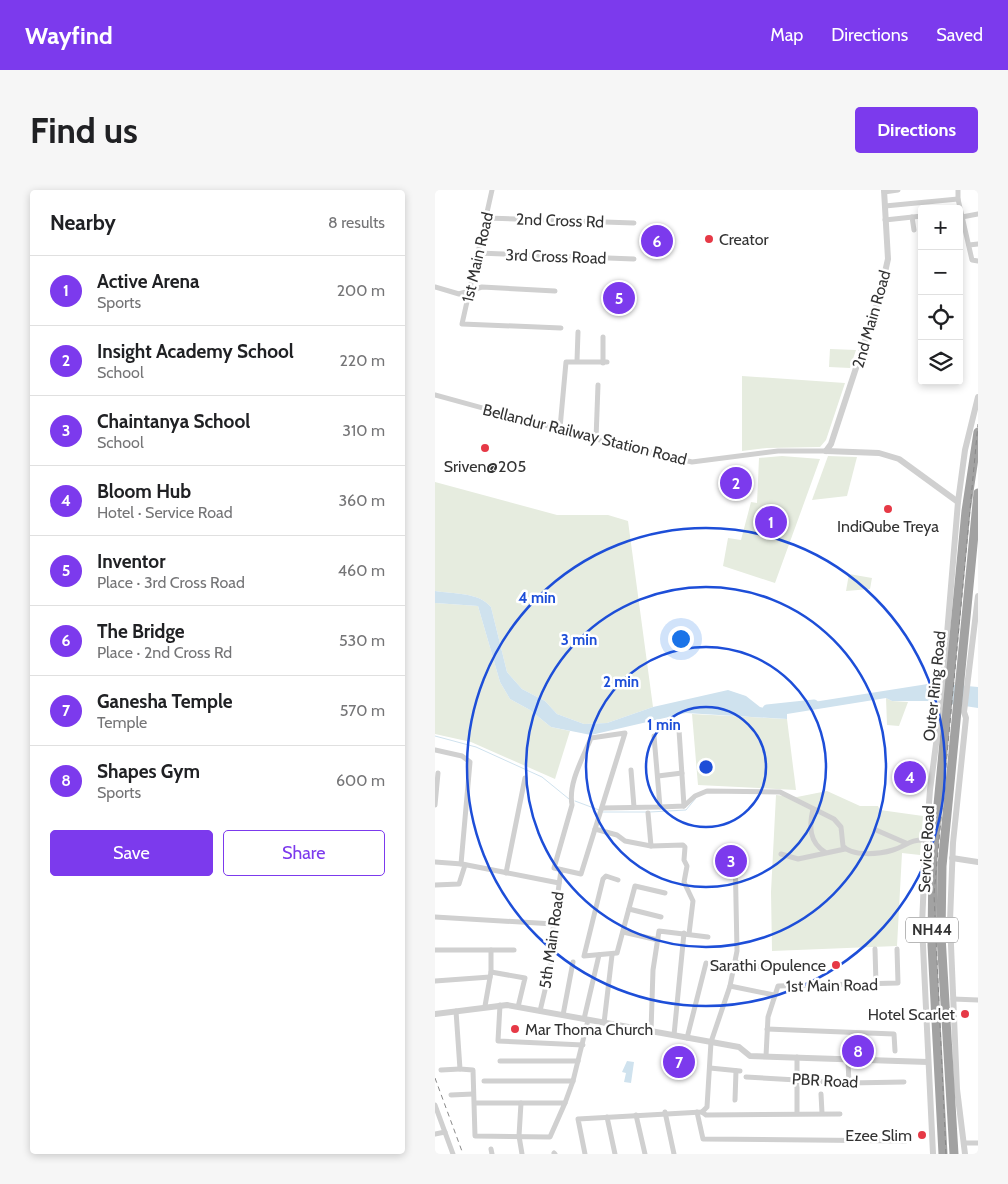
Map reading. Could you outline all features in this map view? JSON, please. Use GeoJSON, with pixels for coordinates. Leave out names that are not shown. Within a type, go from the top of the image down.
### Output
{"type":"FeatureCollection","features":[{"type":"Feature","properties":{"kind":"highway","name":"Outer Ring Road"},"geometry":{"type":"LineString","coordinates":[[955,1154],[941,936],[942,857],[960,713],[955,681],[966,511],[978,432]]}},
{"type":"Feature","properties":{"kind":"highway","name":"Outer Ring Road"},"geometry":{"type":"LineString","coordinates":[[943,1154],[931,920],[933,857],[944,707],[955,681],[973,579],[978,493]]}},
{"type":"Feature","properties":{"kind":"street","name":"1st Main Road"},"geometry":{"type":"LineString","coordinates":[[492,190],[462,324],[561,328]]}},
{"type":"Feature","properties":{"kind":"street"},"geometry":{"type":"LineString","coordinates":[[884,191],[898,190]]}},
{"type":"Feature","properties":{"kind":"street"},"geometry":{"type":"LineString","coordinates":[[958,190],[959,205]]}},
{"type":"Feature","properties":{"kind":"street","name":"2nd Main Road"},"geometry":{"type":"LineString","coordinates":[[826,451],[831,444],[879,298],[888,259],[884,191]]}},
{"type":"Feature","properties":{"kind":"street"},"geometry":{"type":"LineString","coordinates":[[885,206],[958,199]]}},
{"type":"Feature","properties":{"kind":"street"},"geometry":{"type":"LineString","coordinates":[[963,217],[978,214]]}},
{"type":"Feature","properties":{"kind":"street"},"geometry":{"type":"LineString","coordinates":[[885,220],[918,216]]}},
{"type":"Feature","properties":{"kind":"street"},"geometry":{"type":"LineString","coordinates":[[913,217],[914,230]]}},
{"type":"Feature","properties":{"kind":"street","name":"2nd Cross Rd"},"geometry":{"type":"LineString","coordinates":[[486,218],[634,223]]}},
{"type":"Feature","properties":{"kind":"street"},"geometry":{"type":"LineString","coordinates":[[963,221],[975,261]]}},
{"type":"Feature","properties":{"kind":"street"},"geometry":{"type":"LineString","coordinates":[[969,246],[978,244]]}},
{"type":"Feature","properties":{"kind":"street","name":"3rd Cross Road"},"geometry":{"type":"LineString","coordinates":[[478,253],[634,259]]}},
{"type":"Feature","properties":{"kind":"street"},"geometry":{"type":"LineString","coordinates":[[435,287],[459,294],[482,288],[555,291]]}},
{"type":"Feature","properties":{"kind":"street"},"geometry":{"type":"LineString","coordinates":[[577,362],[578,332]]}},
{"type":"Feature","properties":{"kind":"street"},"geometry":{"type":"LineString","coordinates":[[559,428],[566,362],[605,362],[603,337]]}},
{"type":"Feature","properties":{"kind":"street"},"geometry":{"type":"LineString","coordinates":[[596,439],[598,385]]}},
{"type":"Feature","properties":{"kind":"street","name":"Bellandur Railway Station Road"},"geometry":{"type":"LineString","coordinates":[[435,395],[596,439],[692,462],[778,451],[826,451]]}},
{"type":"Feature","properties":{"kind":"street"},"geometry":{"type":"LineString","coordinates":[[955,681],[958,502],[965,450],[978,397]]}},
{"type":"Feature","properties":{"kind":"street"},"geometry":{"type":"LineString","coordinates":[[826,451],[879,452],[899,459],[958,502]]}},
{"type":"Feature","properties":{"kind":"street"},"geometry":{"type":"LineString","coordinates":[[955,681],[978,596]]}},
{"type":"Feature","properties":{"kind":"street","name":"Service Road"},"geometry":{"type":"LineString","coordinates":[[933,1154],[922,925],[930,790],[944,707]]}},
{"type":"Feature","properties":{"kind":"street","name":"Service Road"},"geometry":{"type":"LineString","coordinates":[[960,713],[966,718],[952,858],[950,921],[957,1089],[965,1154]]}},
{"type":"Feature","properties":{"kind":"street"},"geometry":{"type":"LineString","coordinates":[[679,730],[684,806]]}},
{"type":"Feature","properties":{"kind":"street","name":"5th Main Road"},"geometry":{"type":"LineString","coordinates":[[540,1011],[551,965],[550,951],[561,870],[554,868],[571,799],[591,738],[625,733],[601,810]]}},
{"type":"Feature","properties":{"kind":"street"},"geometry":{"type":"LineString","coordinates":[[655,736],[660,807]]}},
{"type":"Feature","properties":{"kind":"street"},"geometry":{"type":"LineString","coordinates":[[435,750],[462,756],[470,762],[463,864],[459,884],[435,886]]}},
{"type":"Feature","properties":{"kind":"street"},"geometry":{"type":"LineString","coordinates":[[631,770],[634,807]]}},
{"type":"Feature","properties":{"kind":"street"},"geometry":{"type":"LineString","coordinates":[[435,805],[438,773]]}},
{"type":"Feature","properties":{"kind":"street"},"geometry":{"type":"LineString","coordinates":[[658,776],[683,773]]}},
{"type":"Feature","properties":{"kind":"street"},"geometry":{"type":"LineString","coordinates":[[506,873],[525,778]]}},
{"type":"Feature","properties":{"kind":"street"},"geometry":{"type":"LineString","coordinates":[[561,870],[581,874],[601,810],[684,806],[695,796],[707,791],[780,792],[840,825],[845,849]]}},
{"type":"Feature","properties":{"kind":"street"},"geometry":{"type":"LineString","coordinates":[[813,809],[809,828],[817,847],[825,852]]}},
{"type":"Feature","properties":{"kind":"street"},"geometry":{"type":"LineString","coordinates":[[648,813],[651,846]]}},
{"type":"Feature","properties":{"kind":"street"},"geometry":{"type":"LineString","coordinates":[[595,829],[617,835],[625,841],[651,846],[683,845],[685,847],[684,860],[687,866],[684,882],[693,901],[673,1035]]}},
{"type":"Feature","properties":{"kind":"street"},"geometry":{"type":"LineString","coordinates":[[876,830],[906,843]]}},
{"type":"Feature","properties":{"kind":"street"},"geometry":{"type":"LineString","coordinates":[[781,854],[798,859],[845,849],[858,853],[885,852],[912,840],[926,840]]}},
{"type":"Feature","properties":{"kind":"street"},"geometry":{"type":"LineString","coordinates":[[700,1112],[707,1107],[711,1042],[736,962],[735,852]]}},
{"type":"Feature","properties":{"kind":"street"},"geometry":{"type":"LineString","coordinates":[[952,858],[978,862]]}},
{"type":"Feature","properties":{"kind":"street"},"geometry":{"type":"LineString","coordinates":[[435,862],[463,864],[559,884]]}},
{"type":"Feature","properties":{"kind":"street"},"geometry":{"type":"LineString","coordinates":[[618,880],[606,876],[603,879],[584,956],[617,953],[635,886],[665,893]]}},
{"type":"Feature","properties":{"kind":"street"},"geometry":{"type":"LineString","coordinates":[[629,909],[661,917]]}},
{"type":"Feature","properties":{"kind":"street"},"geometry":{"type":"LineString","coordinates":[[435,917],[554,924]]}},
{"type":"Feature","properties":{"kind":"street"},"geometry":{"type":"LineString","coordinates":[[651,1031],[653,970],[659,931],[708,937]]}},
{"type":"Feature","properties":{"kind":"street"},"geometry":{"type":"LineString","coordinates":[[623,932],[658,940]]}},
{"type":"Feature","properties":{"kind":"street"},"geometry":{"type":"LineString","coordinates":[[875,949],[876,984]]}},
{"type":"Feature","properties":{"kind":"street","name":"1st Main Road"},"geometry":{"type":"LineString","coordinates":[[766,1056],[767,1029],[778,986],[782,984],[898,983],[897,949]]}},
{"type":"Feature","properties":{"kind":"street"},"geometry":{"type":"LineString","coordinates":[[435,950],[515,950]]}},
{"type":"Feature","properties":{"kind":"street"},"geometry":{"type":"LineString","coordinates":[[485,1006],[491,975],[491,950]]}},
{"type":"Feature","properties":{"kind":"street"},"geometry":{"type":"LineString","coordinates":[[604,1022],[612,954]]}},
{"type":"Feature","properties":{"kind":"street"},"geometry":{"type":"LineString","coordinates":[[441,1070],[473,1070],[475,1136],[550,1137],[573,1081],[583,1045],[586,1019],[599,955]]}},
{"type":"Feature","properties":{"kind":"street"},"geometry":{"type":"LineString","coordinates":[[563,1015],[573,962]]}},
{"type":"Feature","properties":{"kind":"street"},"geometry":{"type":"LineString","coordinates":[[736,962],[765,968]]}},
{"type":"Feature","properties":{"kind":"street"},"geometry":{"type":"LineString","coordinates":[[687,1038],[707,963]]}},
{"type":"Feature","properties":{"kind":"street"},"geometry":{"type":"LineString","coordinates":[[435,981],[491,975],[525,978],[518,1007]]}},
{"type":"Feature","properties":{"kind":"street"},"geometry":{"type":"LineString","coordinates":[[729,986],[775,995]]}},
{"type":"Feature","properties":{"kind":"street"},"geometry":{"type":"LineString","coordinates":[[953,999],[978,1000]]}},
{"type":"Feature","properties":{"kind":"street"},"geometry":{"type":"LineString","coordinates":[[435,1014],[500,1005],[739,1047],[750,1056],[849,1061],[928,1062]]}},
{"type":"Feature","properties":{"kind":"street"},"geometry":{"type":"LineString","coordinates":[[500,1005],[498,1042],[583,1045]]}},
{"type":"Feature","properties":{"kind":"street"},"geometry":{"type":"LineString","coordinates":[[456,1011],[460,1069]]}},
{"type":"Feature","properties":{"kind":"street"},"geometry":{"type":"LineString","coordinates":[[767,1029],[893,1034],[895,1051]]}},
{"type":"Feature","properties":{"kind":"street"},"geometry":{"type":"LineString","coordinates":[[797,1057],[797,1113]]}},
{"type":"Feature","properties":{"kind":"street"},"geometry":{"type":"LineString","coordinates":[[500,1061],[578,1061]]}},
{"type":"Feature","properties":{"kind":"street"},"geometry":{"type":"LineString","coordinates":[[849,1061],[849,1082]]}},
{"type":"Feature","properties":{"kind":"street"},"geometry":{"type":"LineString","coordinates":[[710,1068],[738,1071],[735,1100]]}},
{"type":"Feature","properties":{"kind":"street","name":"PBR Road"},"geometry":{"type":"LineString","coordinates":[[746,1077],[849,1082],[904,1082]]}},
{"type":"Feature","properties":{"kind":"street"},"geometry":{"type":"LineString","coordinates":[[484,1081],[573,1081]]}},
{"type":"Feature","properties":{"kind":"street"},"geometry":{"type":"LineString","coordinates":[[451,1095],[473,1094]]}},
{"type":"Feature","properties":{"kind":"street"},"geometry":{"type":"LineString","coordinates":[[821,1094],[822,1114]]}},
{"type":"Feature","properties":{"kind":"street"},"geometry":{"type":"LineString","coordinates":[[474,1103],[565,1103]]}},
{"type":"Feature","properties":{"kind":"street"},"geometry":{"type":"LineString","coordinates":[[521,1103],[519,1136],[522,1154]]}},
{"type":"Feature","properties":{"kind":"street"},"geometry":{"type":"LineString","coordinates":[[436,1109],[453,1154]]}},
{"type":"Feature","properties":{"kind":"street"},"geometry":{"type":"LineString","coordinates":[[665,1112],[674,1154]]}},
{"type":"Feature","properties":{"kind":"street"},"geometry":{"type":"LineString","coordinates":[[585,1154],[577,1120],[665,1112],[700,1112],[706,1115],[840,1114]]}},
{"type":"Feature","properties":{"kind":"street"},"geometry":{"type":"LineString","coordinates":[[700,1112],[703,1139],[906,1141]]}},
{"type":"Feature","properties":{"kind":"street"},"geometry":{"type":"LineString","coordinates":[[636,1115],[645,1154]]}},
{"type":"Feature","properties":{"kind":"street"},"geometry":{"type":"LineString","coordinates":[[607,1117],[615,1154]]}},
{"type":"Feature","properties":{"kind":"street"},"geometry":{"type":"LineString","coordinates":[[435,1134],[445,1132]]}},
{"type":"Feature","properties":{"kind":"street"},"geometry":{"type":"LineString","coordinates":[[964,1143],[978,1144]]}},
{"type":"Feature","properties":{"kind":"shaded area"},"geometry":{"type":"Polygon","coordinates":[[[830,349],[856,350],[850,368],[829,367],[830,349]]]}},
{"type":"Feature","properties":{"kind":"shaded area"},"geometry":{"type":"Polygon","coordinates":[[[742,376],[845,383],[826,440],[820,447],[767,448],[742,451],[742,376]]]}},
{"type":"Feature","properties":{"kind":"shaded area"},"geometry":{"type":"Polygon","coordinates":[[[782,456],[820,459],[775,583],[723,566],[728,538],[741,540],[751,502],[757,503],[759,458],[782,456]]]}},
{"type":"Feature","properties":{"kind":"shaded area"},"geometry":{"type":"Polygon","coordinates":[[[828,456],[857,457],[847,496],[812,500],[828,456]]]}},
{"type":"Feature","properties":{"kind":"shaded area"},"geometry":{"type":"Polygon","coordinates":[[[435,482],[557,515],[608,515],[628,521],[653,707],[607,723],[584,724],[557,714],[545,701],[522,689],[507,672],[491,607],[486,602],[473,596],[435,591],[435,482]]]}},
{"type":"Feature","properties":{"kind":"shaded area"},"geometry":{"type":"Polygon","coordinates":[[[849,574],[872,578],[870,589],[846,591],[849,574]]]}},
{"type":"Feature","properties":{"kind":"shaded area"},"geometry":{"type":"Polygon","coordinates":[[[435,603],[478,606],[500,682],[510,699],[530,710],[551,727],[570,731],[555,779],[471,742],[435,734],[435,603]]]}},
{"type":"Feature","properties":{"kind":"shaded area"},"geometry":{"type":"Polygon","coordinates":[[[886,698],[892,701],[908,702],[899,726],[887,725],[886,698]]]}},
{"type":"Feature","properties":{"kind":"shaded area"},"geometry":{"type":"Polygon","coordinates":[[[692,714],[787,719],[796,790],[698,785],[692,714]]]}},
{"type":"Feature","properties":{"kind":"shaded area"},"geometry":{"type":"Polygon","coordinates":[[[827,791],[860,806],[878,806],[880,810],[923,816],[920,855],[902,853],[897,946],[772,951],[771,892],[776,795],[797,797],[827,791]]]}},
{"type":"Feature","properties":{"kind":"water"},"geometry":{"type":"Polygon","coordinates":[[[435,591],[473,596],[486,602],[491,607],[507,672],[522,689],[545,701],[557,714],[584,724],[607,723],[653,707],[728,690],[746,696],[760,707],[769,709],[934,683],[978,687],[978,708],[932,701],[892,701],[886,698],[787,714],[787,719],[686,713],[591,735],[551,727],[530,710],[510,699],[500,682],[478,606],[435,603],[435,591]]]}},
{"type":"Feature","properties":{"kind":"water"},"geometry":{"type":"Polygon","coordinates":[[[627,1061],[634,1062],[631,1083],[624,1082],[626,1073],[622,1072],[627,1061]]]}},
{"type":"Feature","properties":{"kind":"waterway"},"geometry":{"type":"LineString","coordinates":[[767,709],[814,704]]}},
{"type":"Feature","properties":{"kind":"waterway"},"geometry":{"type":"LineString","coordinates":[[435,736],[476,747],[542,777],[569,799]]}},
{"type":"Feature","properties":{"kind":"waterway"},"geometry":{"type":"LineString","coordinates":[[650,812],[686,810],[696,798]]}},
{"type":"Feature","properties":{"kind":"waterway"},"geometry":{"type":"LineString","coordinates":[[575,801],[599,810]]}},
{"type":"Feature","properties":{"kind":"waterway"},"geometry":{"type":"LineString","coordinates":[[603,812],[646,812]]}},
{"type":"Feature","properties":{"kind":"railway"},"geometry":{"type":"LineString","coordinates":[[946,1154],[934,894],[978,424]]}},
{"type":"Feature","properties":{"kind":"railway"},"geometry":{"type":"LineString","coordinates":[[435,1078],[463,1154]]}},
{"type":"Feature","properties":{"kind":"place","name":"Creator"},"geometry":{"type":"Point","coordinates":[709,239]}},
{"type":"Feature","properties":{"kind":"place","name":"The Bridge"},"geometry":{"type":"Point","coordinates":[657,241]}},
{"type":"Feature","properties":{"kind":"place","name":"Inventor"},"geometry":{"type":"Point","coordinates":[619,298]}},
{"type":"Feature","properties":{"kind":"place","name":"Sriven@205"},"geometry":{"type":"Point","coordinates":[485,448]}},
{"type":"Feature","properties":{"kind":"place","name":"Insight Academy School"},"geometry":{"type":"Point","coordinates":[736,483]}},
{"type":"Feature","properties":{"kind":"place","name":"IndiQube Treya"},"geometry":{"type":"Point","coordinates":[888,509]}},
{"type":"Feature","properties":{"kind":"place","name":"Active Arena"},"geometry":{"type":"Point","coordinates":[771,522]}},
{"type":"Feature","properties":{"kind":"place","name":"Bloom Hub"},"geometry":{"type":"Point","coordinates":[910,777]}},
{"type":"Feature","properties":{"kind":"place","name":"Chaintanya School"},"geometry":{"type":"Point","coordinates":[731,861]}},
{"type":"Feature","properties":{"kind":"place","name":"Sarathi Opulence"},"geometry":{"type":"Point","coordinates":[836,965]}},
{"type":"Feature","properties":{"kind":"place","name":"Hotel Scarlet"},"geometry":{"type":"Point","coordinates":[965,1014]}},
{"type":"Feature","properties":{"kind":"place","name":"Mar Thoma Church"},"geometry":{"type":"Point","coordinates":[515,1029]}},
{"type":"Feature","properties":{"kind":"place","name":"Shapes Gym"},"geometry":{"type":"Point","coordinates":[858,1051]}},
{"type":"Feature","properties":{"kind":"place","name":"Ganesha Temple"},"geometry":{"type":"Point","coordinates":[679,1062]}},
{"type":"Feature","properties":{"kind":"place","name":"Ezee Slim"},"geometry":{"type":"Point","coordinates":[922,1135]}}]}
